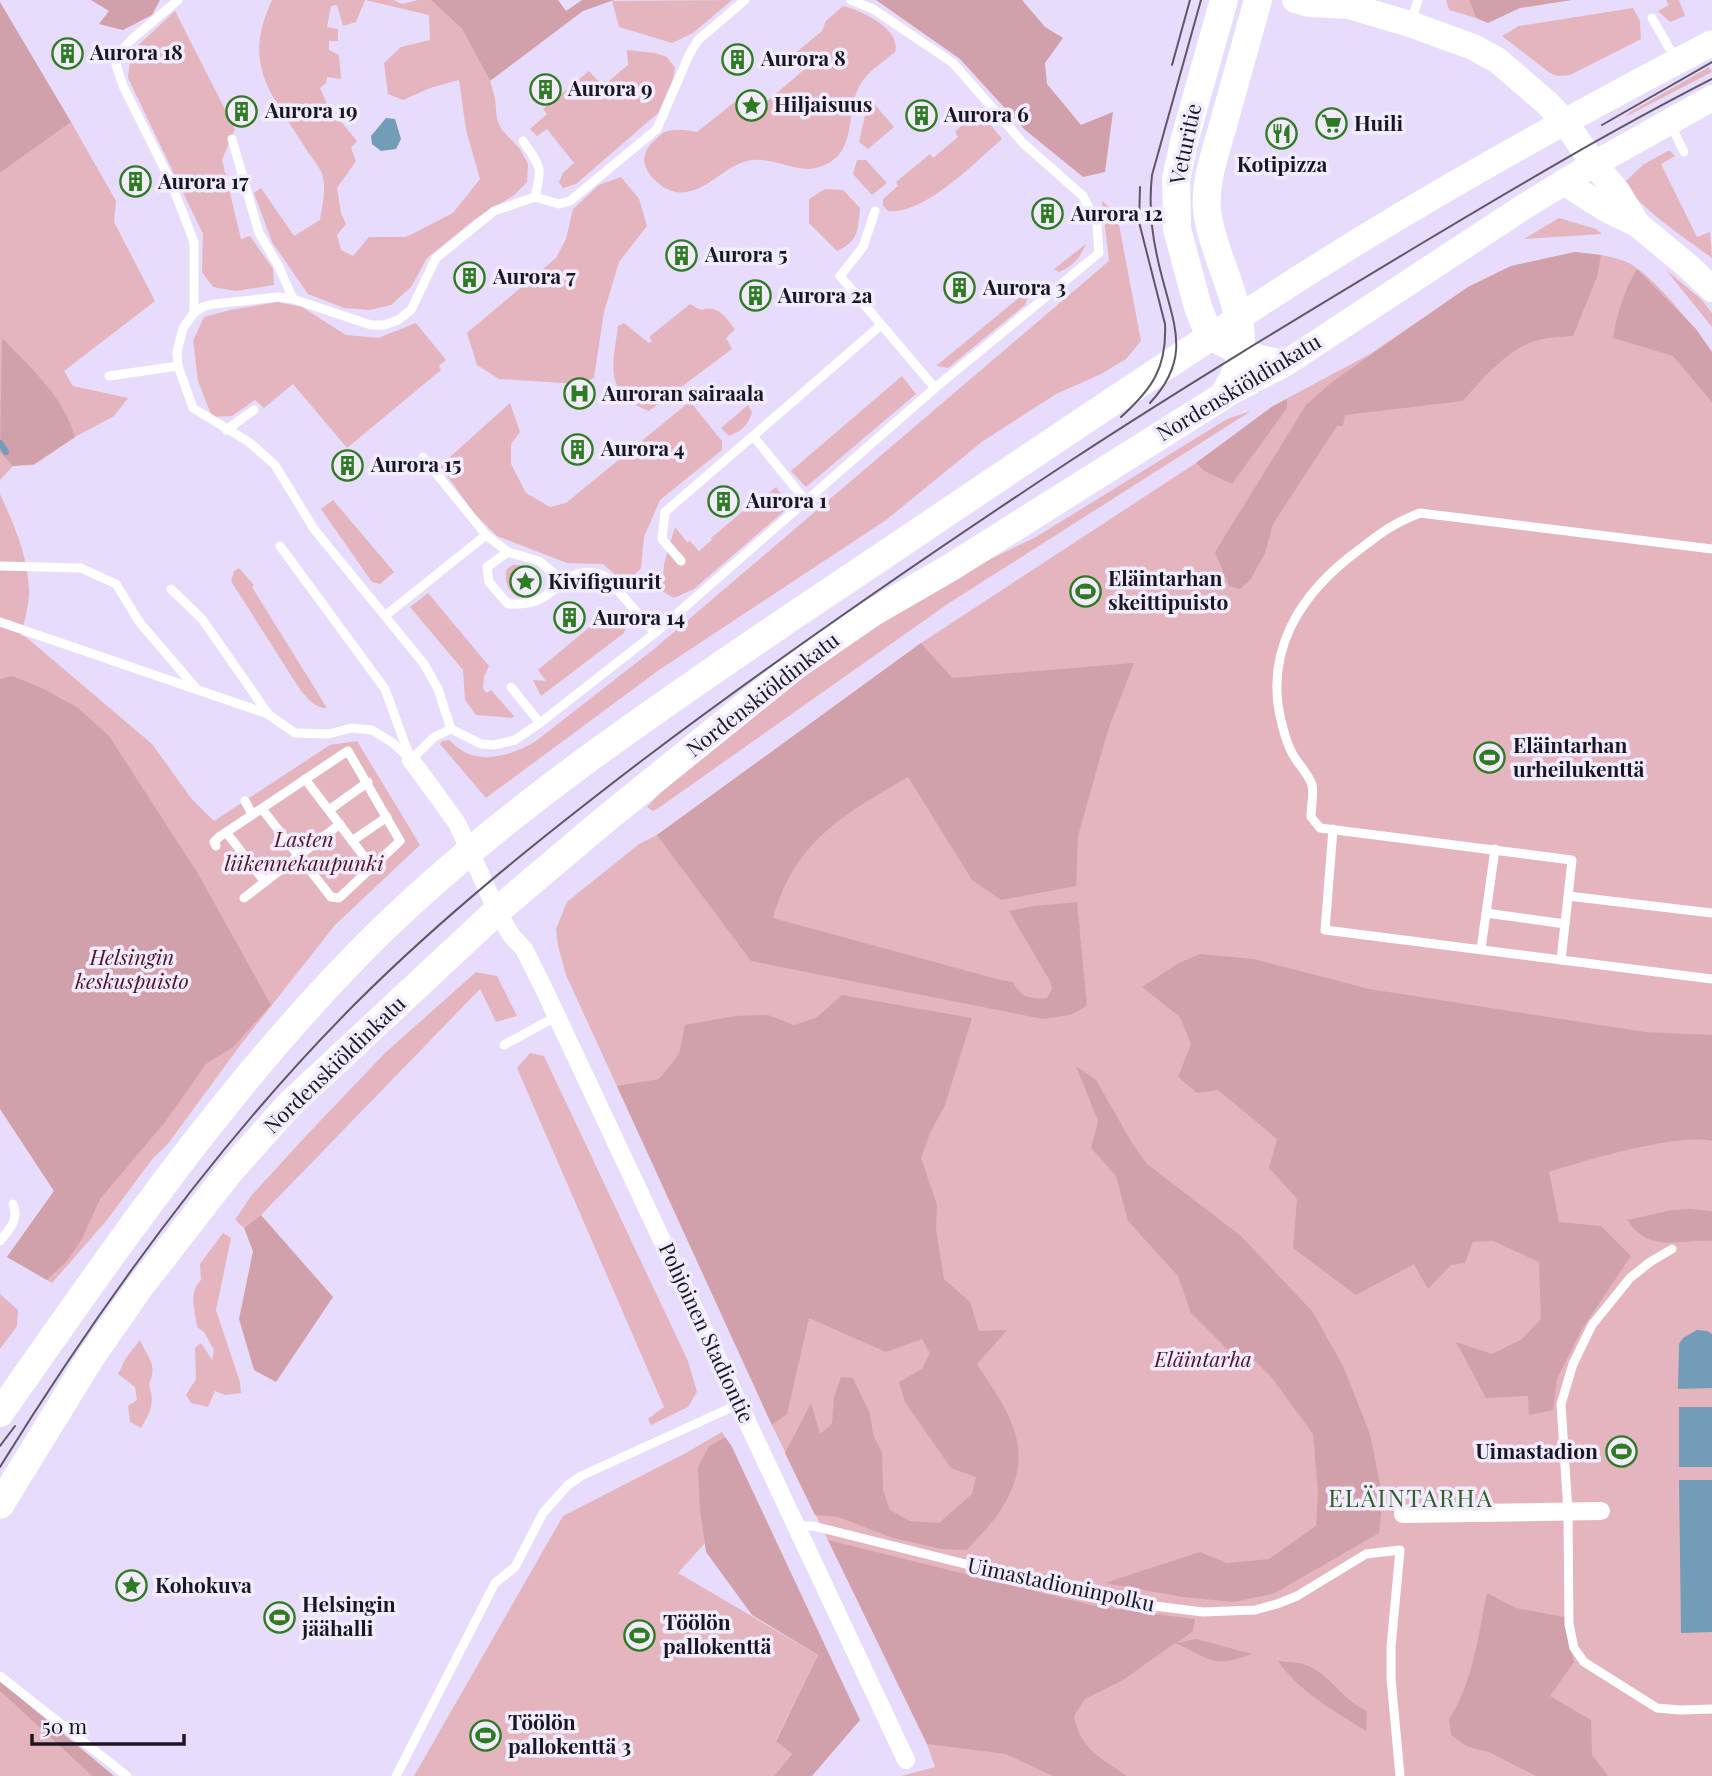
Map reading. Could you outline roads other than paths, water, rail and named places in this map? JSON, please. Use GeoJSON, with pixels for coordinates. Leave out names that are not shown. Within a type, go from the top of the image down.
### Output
{"type":"FeatureCollection","features":[{"type":"Feature","properties":{"kind":"main road","name":"Veturitie"},"geometry":{"type":"LineString","coordinates":[[1210,337],[1192,288],[1177,229],[1176,179],[1224,0]]}},
{"type":"Feature","properties":{"kind":"main road","name":"Veturitie"},"geometry":{"type":"LineString","coordinates":[[1223,396],[1236,373],[1241,352],[1238,317],[1213,240],[1206,200],[1217,149],[1258,0]]}},
{"type":"Feature","properties":{"kind":"main road"},"geometry":{"type":"LineString","coordinates":[[1295,0],[1309,4],[1343,3],[1414,12],[1497,60],[1548,103],[1564,121],[1594,164],[1618,191],[1637,224]]}},
{"type":"Feature","properties":{"kind":"main road","name":"Nordenskiöldinkatu"},"geometry":{"type":"LineString","coordinates":[[0,1413],[166,1180],[247,1076],[303,1011],[354,959],[431,885],[471,851],[624,732],[1293,281],[1564,121],[1712,43]]}},
{"type":"Feature","properties":{"kind":"main road","name":"Nordenskiöldinkatu"},"geometry":{"type":"LineString","coordinates":[[0,1505],[10,1480],[91,1357],[139,1288],[230,1171],[289,1105],[497,911],[597,826],[795,666],[872,612],[953,566],[1223,396],[1286,363],[1564,182],[1712,97]]}},
{"type":"Feature","properties":{"kind":"main road"},"geometry":{"type":"LineString","coordinates":[[1564,182],[1606,209],[1637,224],[1712,289]]}},
{"type":"Feature","properties":{"kind":"main road"},"geometry":{"type":"LineString","coordinates":[[1210,337],[1241,352],[1286,363]]}},
{"type":"Feature","properties":{"kind":"street","name":"Pohjoinen Stadiontie"},"geometry":{"type":"LineString","coordinates":[[411,760],[457,823],[497,911],[511,935],[524,949],[906,1760]]}},
{"type":"Feature","properties":{"kind":"street"},"geometry":{"type":"LineString","coordinates":[[1404,1514],[1601,1511]]}},
{"type":"Feature","properties":{"kind":"lane"},"geometry":{"type":"LineString","coordinates":[[178,0],[132,39],[120,52],[117,65],[123,86],[170,180],[194,242],[194,313]]}},
{"type":"Feature","properties":{"kind":"lane"},"geometry":{"type":"LineString","coordinates":[[745,0],[698,40],[657,129],[570,201],[559,204],[535,197],[494,211],[436,258],[411,310],[398,320],[384,325],[372,325],[293,299],[278,297],[204,307],[194,313],[183,328],[179,340],[178,366],[193,408],[249,442],[275,466],[314,529],[424,664],[438,689],[451,729],[481,744],[494,746],[514,740],[540,723],[655,633],[935,388],[1099,253],[1097,224],[1083,196],[1024,144],[953,63],[873,9],[851,0]]}},
{"type":"Feature","properties":{"kind":"lane"},"geometry":{"type":"LineString","coordinates":[[1652,18],[1677,61]]}},
{"type":"Feature","properties":{"kind":"lane"},"geometry":{"type":"LineString","coordinates":[[1669,121],[1684,152]]}},
{"type":"Feature","properties":{"kind":"lane"},"geometry":{"type":"LineString","coordinates":[[232,139],[259,233],[279,267],[293,299]]}},
{"type":"Feature","properties":{"kind":"lane"},"geometry":{"type":"LineString","coordinates":[[523,141],[540,166],[535,197]]}},
{"type":"Feature","properties":{"kind":"lane"},"geometry":{"type":"LineString","coordinates":[[876,211],[863,247],[840,276],[935,388]]}},
{"type":"Feature","properties":{"kind":"lane"},"geometry":{"type":"LineString","coordinates":[[681,561],[663,539],[665,512],[881,325]]}},
{"type":"Feature","properties":{"kind":"lane"},"geometry":{"type":"LineString","coordinates":[[108,376],[178,366]]}},
{"type":"Feature","properties":{"kind":"lane"},"geometry":{"type":"LineString","coordinates":[[226,430],[254,410]]}},
{"type":"Feature","properties":{"kind":"lane"},"geometry":{"type":"LineString","coordinates":[[753,436],[806,501]]}},
{"type":"Feature","properties":{"kind":"lane"},"geometry":{"type":"LineString","coordinates":[[423,457],[486,535],[508,552],[540,561],[563,581]]}},
{"type":"Feature","properties":{"kind":"lane"},"geometry":{"type":"LineString","coordinates":[[1561,960],[1572,860],[1320,828],[1311,817],[1312,784],[1292,753],[1276,698],[1277,664],[1290,628],[1307,599],[1334,568],[1395,522],[1420,513],[1712,549]]}},
{"type":"Feature","properties":{"kind":"lane"},"geometry":{"type":"LineString","coordinates":[[386,615],[486,535]]}},
{"type":"Feature","properties":{"kind":"lane"},"geometry":{"type":"LineString","coordinates":[[280,545],[385,689],[411,760]]}},
{"type":"Feature","properties":{"kind":"lane"},"geometry":{"type":"LineString","coordinates":[[508,552],[487,567],[489,582],[508,604],[523,605],[538,601],[563,581],[587,572],[606,577],[655,633]]}},
{"type":"Feature","properties":{"kind":"lane"},"geometry":{"type":"LineString","coordinates":[[0,566],[81,568],[116,584],[140,623],[197,689]]}},
{"type":"Feature","properties":{"kind":"lane"},"geometry":{"type":"LineString","coordinates":[[170,589],[202,619],[270,715]]}},
{"type":"Feature","properties":{"kind":"lane"},"geometry":{"type":"LineString","coordinates":[[0,622],[270,715],[295,733],[329,734],[351,728],[372,730],[394,743],[411,760]]}},
{"type":"Feature","properties":{"kind":"lane"},"geometry":{"type":"LineString","coordinates":[[511,687],[540,723]]}},
{"type":"Feature","properties":{"kind":"lane"},"geometry":{"type":"LineString","coordinates":[[411,760],[434,737],[451,729]]}},
{"type":"Feature","properties":{"kind":"lane"},"geometry":{"type":"LineString","coordinates":[[216,846],[214,842],[256,810],[348,751],[400,841],[335,899],[299,856],[256,810],[245,801]]}},
{"type":"Feature","properties":{"kind":"lane"},"geometry":{"type":"LineString","coordinates":[[305,779],[372,867]]}},
{"type":"Feature","properties":{"kind":"lane"},"geometry":{"type":"LineString","coordinates":[[329,810],[368,782]]}},
{"type":"Feature","properties":{"kind":"lane"},"geometry":{"type":"LineString","coordinates":[[352,841],[387,817]]}},
{"type":"Feature","properties":{"kind":"lane"},"geometry":{"type":"LineString","coordinates":[[244,898],[340,824]]}},
{"type":"Feature","properties":{"kind":"lane"},"geometry":{"type":"LineString","coordinates":[[1333,829],[1325,930],[1712,979]]}},
{"type":"Feature","properties":{"kind":"lane"},"geometry":{"type":"LineString","coordinates":[[226,832],[265,882]]}},
{"type":"Feature","properties":{"kind":"lane"},"geometry":{"type":"LineString","coordinates":[[1480,950],[1495,849]]}},
{"type":"Feature","properties":{"kind":"lane"},"geometry":{"type":"LineString","coordinates":[[1568,896],[1712,913]]}},
{"type":"Feature","properties":{"kind":"lane"},"geometry":{"type":"LineString","coordinates":[[1486,913],[1565,924]]}},
{"type":"Feature","properties":{"kind":"lane"},"geometry":{"type":"LineString","coordinates":[[505,1045],[557,1016]]}},
{"type":"Feature","properties":{"kind":"lane"},"geometry":{"type":"LineString","coordinates":[[0,1241],[13,1225],[17,1213],[13,1204]]}},
{"type":"Feature","properties":{"kind":"lane"},"geometry":{"type":"LineString","coordinates":[[1672,1249],[1630,1278],[1592,1325],[1573,1364],[1561,1404],[1568,1512],[1569,1624],[1574,1648],[1584,1662],[1657,1708],[1712,1709]]}},
{"type":"Feature","properties":{"kind":"lane"},"geometry":{"type":"LineString","coordinates":[[396,1776],[495,1583],[515,1567],[543,1513],[568,1485],[581,1476],[739,1404]]}},
{"type":"Feature","properties":{"kind":"lane","name":"Uimastadioninpolku"},"geometry":{"type":"LineString","coordinates":[[795,1526],[813,1526],[1114,1601],[1203,1612],[1255,1610],[1277,1604],[1297,1596],[1366,1554],[1400,1550],[1391,1678],[1400,1776]]}},
{"type":"Feature","properties":{"kind":"lane"},"geometry":{"type":"LineString","coordinates":[[0,1676],[127,1776]]}},
{"type":"Feature","properties":{"kind":"water"},"geometry":{"type":"Polygon","coordinates":[[[386,118],[395,119],[401,139],[396,149],[381,151],[372,144],[371,136],[386,118]]]}},
{"type":"Feature","properties":{"kind":"water"},"geometry":{"type":"Polygon","coordinates":[[[1697,1330],[1712,1334],[1712,1388],[1678,1389],[1679,1344],[1683,1338],[1697,1330]]]}},
{"type":"Feature","properties":{"kind":"water"},"geometry":{"type":"Polygon","coordinates":[[[1679,1407],[1712,1407],[1712,1467],[1679,1467],[1679,1407]]]}},
{"type":"Feature","properties":{"kind":"water"},"geometry":{"type":"Polygon","coordinates":[[[1679,1480],[1712,1480],[1712,1632],[1681,1633],[1679,1480]]]}},
{"type":"Feature","properties":{"kind":"waterway"},"geometry":{"type":"LineString","coordinates":[[0,443],[6,452]]}},
{"type":"Feature","properties":{"kind":"tram line"},"geometry":{"type":"LineString","coordinates":[[1172,65],[1190,0]]}},
{"type":"Feature","properties":{"kind":"tram line"},"geometry":{"type":"LineString","coordinates":[[1150,403],[1171,372],[1176,342],[1175,327],[1154,239],[1151,214],[1152,175],[1201,0]]}},
{"type":"Feature","properties":{"kind":"tram line"},"geometry":{"type":"LineString","coordinates":[[1602,125],[1712,62]]}},
{"type":"Feature","properties":{"kind":"tram line"},"geometry":{"type":"LineString","coordinates":[[0,1467],[121,1285],[164,1226],[255,1112],[388,972],[532,847],[748,682],[1067,463],[1242,352],[1455,223],[1712,79]]}},
{"type":"Feature","properties":{"kind":"tram line"},"geometry":{"type":"LineString","coordinates":[[1121,417],[1149,387],[1160,365],[1165,339],[1165,324],[1139,222],[1140,187]]}},
{"type":"Feature","properties":{"kind":"tram line"},"geometry":{"type":"LineString","coordinates":[[0,1446],[15,1426]]}},
{"type":"Feature","properties":{"kind":"place","name":"Aurora 18"},"geometry":{"type":"Point","coordinates":[67,53]}},
{"type":"Feature","properties":{"kind":"place","name":"Aurora 8"},"geometry":{"type":"Point","coordinates":[738,59]}},
{"type":"Feature","properties":{"kind":"place","name":"Aurora 9"},"geometry":{"type":"Point","coordinates":[545,89]}},
{"type":"Feature","properties":{"kind":"place","name":"Hiljaisuus"},"geometry":{"type":"Point","coordinates":[751,105]}},
{"type":"Feature","properties":{"kind":"place","name":"Aurora 19"},"geometry":{"type":"Point","coordinates":[242,111]}},
{"type":"Feature","properties":{"kind":"place","name":"Aurora 6"},"geometry":{"type":"Point","coordinates":[921,115]}},
{"type":"Feature","properties":{"kind":"place","name":"Huili"},"geometry":{"type":"Point","coordinates":[1331,124]}},
{"type":"Feature","properties":{"kind":"place","name":"Kotipizza"},"geometry":{"type":"Point","coordinates":[1282,133]}},
{"type":"Feature","properties":{"kind":"place","name":"Aurora 17"},"geometry":{"type":"Point","coordinates":[135,182]}},
{"type":"Feature","properties":{"kind":"place","name":"Aurora 12"},"geometry":{"type":"Point","coordinates":[1048,214]}},
{"type":"Feature","properties":{"kind":"place","name":"Aurora 5"},"geometry":{"type":"Point","coordinates":[682,255]}},
{"type":"Feature","properties":{"kind":"place","name":"Aurora 7"},"geometry":{"type":"Point","coordinates":[470,277]}},
{"type":"Feature","properties":{"kind":"place","name":"Aurora 3"},"geometry":{"type":"Point","coordinates":[960,288]}},
{"type":"Feature","properties":{"kind":"place","name":"Aurora 2a"},"geometry":{"type":"Point","coordinates":[755,296]}},
{"type":"Feature","properties":{"kind":"place","name":"Auroran sairaala"},"geometry":{"type":"Point","coordinates":[579,394]}},
{"type":"Feature","properties":{"kind":"place","name":"Aurora 4"},"geometry":{"type":"Point","coordinates":[578,449]}},
{"type":"Feature","properties":{"kind":"place","name":"Aurora 15"},"geometry":{"type":"Point","coordinates":[348,465]}},
{"type":"Feature","properties":{"kind":"place","name":"Aurora 1"},"geometry":{"type":"Point","coordinates":[723,501]}},
{"type":"Feature","properties":{"kind":"place","name":"Kivifiguurit"},"geometry":{"type":"Point","coordinates":[525,582]}},
{"type":"Feature","properties":{"kind":"place","name":"Eläintarhan skeittipuisto"},"geometry":{"type":"Point","coordinates":[1085,591]}},
{"type":"Feature","properties":{"kind":"place","name":"Aurora 14"},"geometry":{"type":"Point","coordinates":[570,618]}},
{"type":"Feature","properties":{"kind":"place","name":"Eläintarhan urheilukenttä"},"geometry":{"type":"Point","coordinates":[1490,758]}},
{"type":"Feature","properties":{"kind":"place","name":"Uimastadion"},"geometry":{"type":"Point","coordinates":[1621,1452]}},
{"type":"Feature","properties":{"kind":"place","name":"Kohokuva"},"geometry":{"type":"Point","coordinates":[132,1586]}},
{"type":"Feature","properties":{"kind":"place","name":"Helsingin jäähalli"},"geometry":{"type":"Point","coordinates":[279,1617]}},
{"type":"Feature","properties":{"kind":"place","name":"Töölön pallokenttä"},"geometry":{"type":"Point","coordinates":[640,1635]}},
{"type":"Feature","properties":{"kind":"place","name":"Töölön pallokenttä 3"},"geometry":{"type":"Point","coordinates":[485,1735]}},
{"type":"Feature","properties":{"kind":"district","name":"ELÄINTARHA"},"geometry":{"type":"Point","coordinates":[1411,1499]}},
{"type":"Feature","properties":{"kind":"park label","name":"Lasten liikennekaupunki"},"geometry":{"type":"Point","coordinates":[304,852]}},
{"type":"Feature","properties":{"kind":"park label","name":"Helsingin keskuspuisto"},"geometry":{"type":"Point","coordinates":[132,970]}},
{"type":"Feature","properties":{"kind":"park label","name":"Eläintarha"},"geometry":{"type":"Point","coordinates":[1203,1360]}}]}
